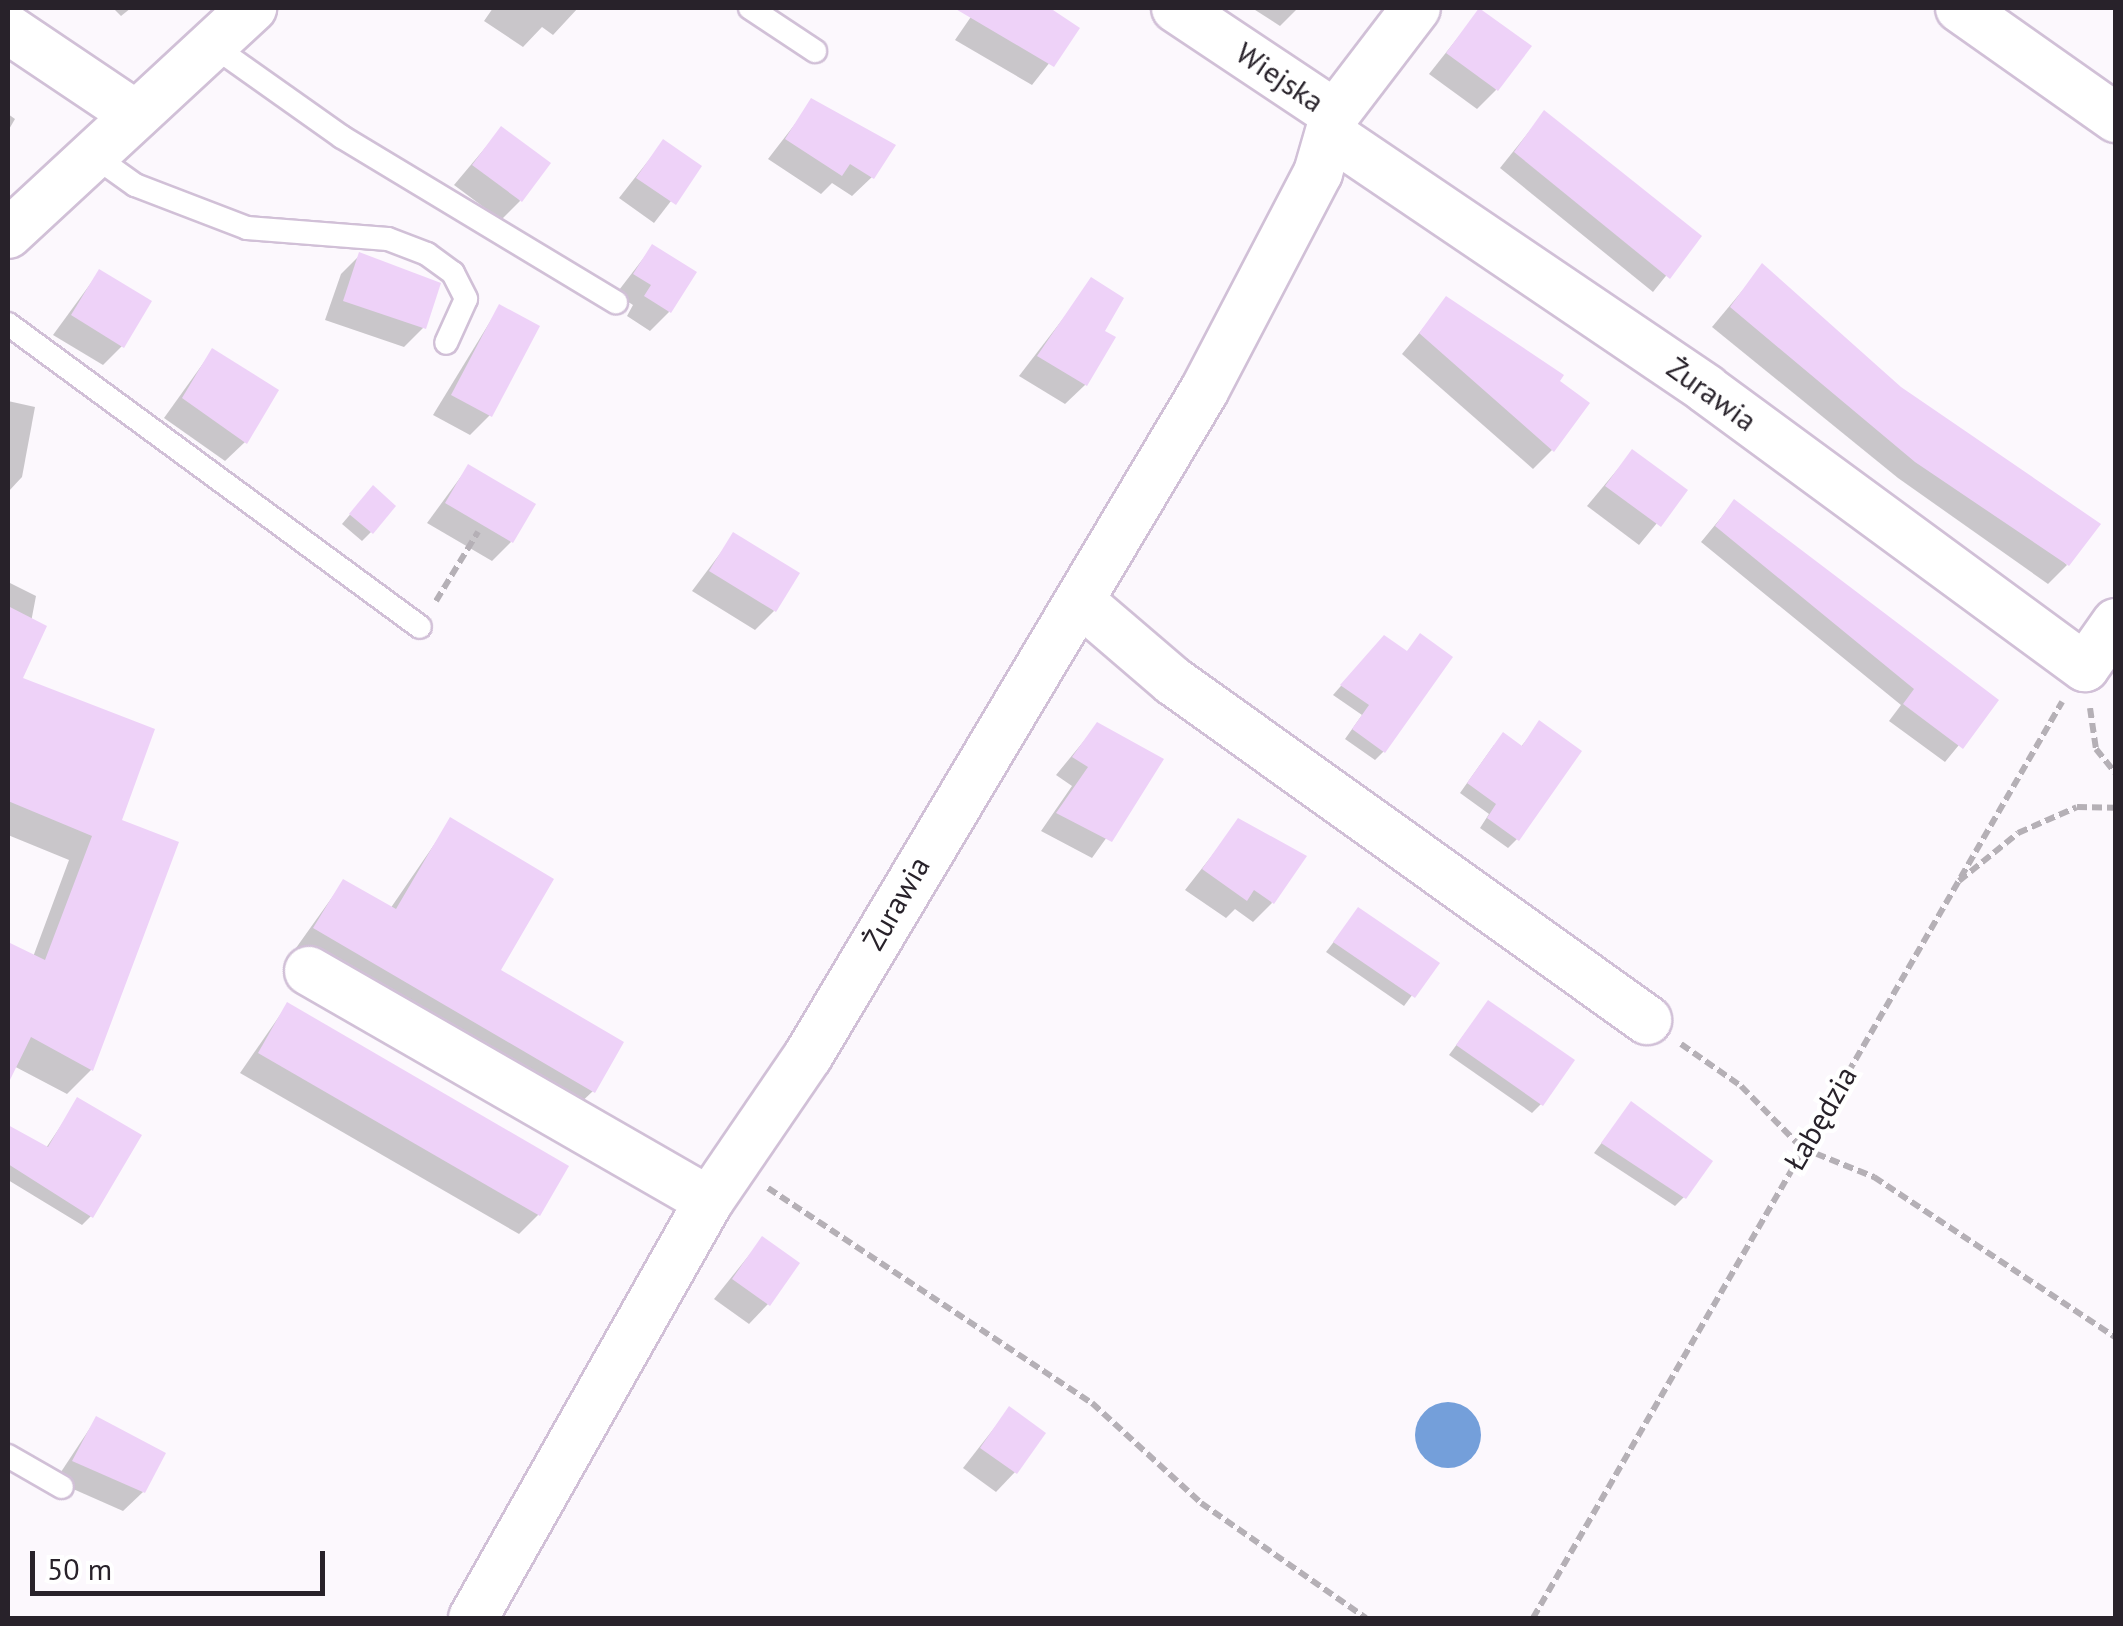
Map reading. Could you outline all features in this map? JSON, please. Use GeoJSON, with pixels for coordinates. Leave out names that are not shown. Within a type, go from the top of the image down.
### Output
{"type":"FeatureCollection","features":[{"type":"Feature","properties":{"kind":"street"},"geometry":{"type":"LineString","coordinates":[[8,234],[252,8]]}},
{"type":"Feature","properties":{"kind":"street","name":"Wiejska"},"geometry":{"type":"LineString","coordinates":[[1176,8],[1332,124]]}},
{"type":"Feature","properties":{"kind":"street","name":"Żurawia"},"geometry":{"type":"LineString","coordinates":[[473,1618],[722,1186],[1028,676],[1082,603],[1204,390],[1332,124],[1416,8]]}},
{"type":"Feature","properties":{"kind":"street"},"geometry":{"type":"LineString","coordinates":[[1960,8],[2116,118]]}},
{"type":"Feature","properties":{"kind":"street"},"geometry":{"type":"LineString","coordinates":[[8,29],[136,114]]}},
{"type":"Feature","properties":{"kind":"street","name":"Żurawia"},"geometry":{"type":"LineString","coordinates":[[1332,124],[1706,388],[2085,668]]}},
{"type":"Feature","properties":{"kind":"street"},"geometry":{"type":"LineString","coordinates":[[1082,603],[1189,692],[1647,1020]]}},
{"type":"Feature","properties":{"kind":"street"},"geometry":{"type":"LineString","coordinates":[[2085,668],[2116,623]]}},
{"type":"Feature","properties":{"kind":"street"},"geometry":{"type":"LineString","coordinates":[[309,972],[722,1186]]}},
{"type":"Feature","properties":{"kind":"lane"},"geometry":{"type":"LineString","coordinates":[[750,8],[815,50]]}},
{"type":"Feature","properties":{"kind":"lane"},"geometry":{"type":"LineString","coordinates":[[212,45],[342,138],[616,302]]}},
{"type":"Feature","properties":{"kind":"lane"},"geometry":{"type":"LineString","coordinates":[[93,155],[135,186],[247,228],[388,239],[427,254],[453,273],[466,299],[446,343]]}},
{"type":"Feature","properties":{"kind":"lane"},"geometry":{"type":"LineString","coordinates":[[8,324],[420,627]]}},
{"type":"Feature","properties":{"kind":"lane"},"geometry":{"type":"LineString","coordinates":[[8,1456],[62,1488]]}},
{"type":"Feature","properties":{"kind":"path"},"geometry":{"type":"LineString","coordinates":[[420,627],[478,532]]}},
{"type":"Feature","properties":{"kind":"path"},"geometry":{"type":"LineString","coordinates":[[2085,668],[2096,749],[2116,774]]}},
{"type":"Feature","properties":{"kind":"path","name":"Łabędzia"},"geometry":{"type":"LineString","coordinates":[[1534,1618],[1802,1148],[2085,668]]}},
{"type":"Feature","properties":{"kind":"path"},"geometry":{"type":"LineString","coordinates":[[1954,886],[2018,833],[2077,807],[2116,808]]}},
{"type":"Feature","properties":{"kind":"path"},"geometry":{"type":"LineString","coordinates":[[1647,1020],[1741,1086],[1802,1148],[1916,1202],[2116,1338]]}},
{"type":"Feature","properties":{"kind":"path"},"geometry":{"type":"LineString","coordinates":[[722,1186],[1092,1402],[1200,1502],[1366,1618]]}},
{"type":"Feature","properties":{"kind":"water"},"geometry":{"type":"Polygon","coordinates":[[[1448,1402],[1472,1411],[1481,1435],[1472,1459],[1448,1468],[1424,1459],[1415,1435],[1424,1411],[1448,1402]]]}},
{"type":"Feature","properties":{"kind":"building"},"geometry":{"type":"Polygon","coordinates":[[[954,8],[1050,8],[1080,28],[1054,67],[954,8]]]}},
{"type":"Feature","properties":{"kind":"building"},"geometry":{"type":"Polygon","coordinates":[[[1479,8],[1532,46],[1498,91],[1446,53],[1479,8]]]}},
{"type":"Feature","properties":{"kind":"building"},"geometry":{"type":"Polygon","coordinates":[[[811,98],[896,145],[874,179],[850,164],[842,176],[785,139],[811,98]]]}},
{"type":"Feature","properties":{"kind":"building"},"geometry":{"type":"Polygon","coordinates":[[[1544,110],[1702,236],[1670,279],[1514,152],[1544,110]]]}},
{"type":"Feature","properties":{"kind":"building"},"geometry":{"type":"Polygon","coordinates":[[[501,126],[551,163],[522,202],[472,165],[501,126]]]}},
{"type":"Feature","properties":{"kind":"building"},"geometry":{"type":"Polygon","coordinates":[[[663,139],[702,166],[676,205],[636,178],[663,139]]]}},
{"type":"Feature","properties":{"kind":"building"},"geometry":{"type":"Polygon","coordinates":[[[652,244],[697,272],[671,313],[644,296],[651,285],[633,274],[652,244]]]}},
{"type":"Feature","properties":{"kind":"building"},"geometry":{"type":"Polygon","coordinates":[[[359,252],[441,283],[426,329],[343,301],[359,252]]]}},
{"type":"Feature","properties":{"kind":"building"},"geometry":{"type":"Polygon","coordinates":[[[1762,263],[1901,387],[2101,524],[2069,566],[1915,462],[1730,307],[1762,263]]]}},
{"type":"Feature","properties":{"kind":"building"},"geometry":{"type":"Polygon","coordinates":[[[99,269],[152,301],[124,348],[71,315],[99,269]]]}},
{"type":"Feature","properties":{"kind":"building"},"geometry":{"type":"Polygon","coordinates":[[[1091,277],[1124,298],[1105,331],[1116,337],[1087,386],[1037,356],[1091,277]]]}},
{"type":"Feature","properties":{"kind":"building"},"geometry":{"type":"Polygon","coordinates":[[[1446,296],[1564,375],[1560,381],[1590,403],[1554,452],[1419,333],[1446,296]]]}},
{"type":"Feature","properties":{"kind":"building"},"geometry":{"type":"Polygon","coordinates":[[[499,304],[540,326],[492,417],[451,395],[499,304]]]}},
{"type":"Feature","properties":{"kind":"building"},"geometry":{"type":"Polygon","coordinates":[[[212,348],[279,390],[247,444],[182,398],[212,348]]]}},
{"type":"Feature","properties":{"kind":"building"},"geometry":{"type":"Polygon","coordinates":[[[1632,449],[1688,490],[1661,527],[1605,486],[1632,449]]]}},
{"type":"Feature","properties":{"kind":"building"},"geometry":{"type":"Polygon","coordinates":[[[468,464],[536,504],[513,543],[445,503],[468,464]]]}},
{"type":"Feature","properties":{"kind":"building"},"geometry":{"type":"Polygon","coordinates":[[[373,485],[396,506],[373,534],[349,514],[373,485]]]}},
{"type":"Feature","properties":{"kind":"building"},"geometry":{"type":"Polygon","coordinates":[[[1734,499],[1999,700],[1963,749],[1903,704],[1914,689],[1715,526],[1734,499]]]}},
{"type":"Feature","properties":{"kind":"building"},"geometry":{"type":"Polygon","coordinates":[[[733,532],[800,573],[776,612],[709,571],[733,532]]]}},
{"type":"Feature","properties":{"kind":"building"},"geometry":{"type":"Polygon","coordinates":[[[8,606],[47,626],[23,678],[155,729],[122,820],[179,842],[93,1071],[31,1037],[8,1084],[8,942],[45,960],[92,836],[8,801],[8,606]]]}},
{"type":"Feature","properties":{"kind":"building"},"geometry":{"type":"Polygon","coordinates":[[[1420,633],[1453,657],[1385,753],[1352,729],[1369,705],[1340,685],[1384,635],[1407,651],[1420,633]]]}},
{"type":"Feature","properties":{"kind":"building"},"geometry":{"type":"Polygon","coordinates":[[[1539,720],[1582,751],[1519,841],[1487,818],[1496,804],[1467,783],[1503,732],[1522,746],[1539,720]]]}},
{"type":"Feature","properties":{"kind":"building"},"geometry":{"type":"Polygon","coordinates":[[[1097,722],[1164,759],[1112,842],[1056,813],[1088,767],[1072,757],[1097,722]]]}},
{"type":"Feature","properties":{"kind":"building"},"geometry":{"type":"Polygon","coordinates":[[[450,817],[554,879],[501,970],[624,1042],[595,1093],[313,928],[343,879],[396,909],[450,817]]]}},
{"type":"Feature","properties":{"kind":"building"},"geometry":{"type":"Polygon","coordinates":[[[1238,818],[1307,856],[1274,904],[1254,890],[1247,901],[1202,869],[1238,818]]]}},
{"type":"Feature","properties":{"kind":"building"},"geometry":{"type":"Polygon","coordinates":[[[1358,907],[1440,963],[1415,998],[1333,942],[1358,907]]]}},
{"type":"Feature","properties":{"kind":"building"},"geometry":{"type":"Polygon","coordinates":[[[1488,1000],[1575,1060],[1543,1106],[1456,1045],[1488,1000]]]}},
{"type":"Feature","properties":{"kind":"building"},"geometry":{"type":"Polygon","coordinates":[[[287,1002],[569,1166],[540,1216],[258,1053],[287,1002]]]}},
{"type":"Feature","properties":{"kind":"building"},"geometry":{"type":"Polygon","coordinates":[[[77,1097],[142,1135],[93,1218],[8,1164],[8,1125],[48,1147],[77,1097]]]}},
{"type":"Feature","properties":{"kind":"building"},"geometry":{"type":"Polygon","coordinates":[[[1631,1101],[1713,1161],[1686,1199],[1601,1143],[1631,1101]]]}},
{"type":"Feature","properties":{"kind":"building"},"geometry":{"type":"Polygon","coordinates":[[[762,1236],[800,1263],[770,1306],[732,1279],[762,1236]]]}},
{"type":"Feature","properties":{"kind":"building"},"geometry":{"type":"Polygon","coordinates":[[[1009,1406],[1046,1433],[1017,1474],[980,1448],[1009,1406]]]}},
{"type":"Feature","properties":{"kind":"building"},"geometry":{"type":"Polygon","coordinates":[[[96,1416],[166,1453],[145,1493],[72,1461],[96,1416]]]}}]}
